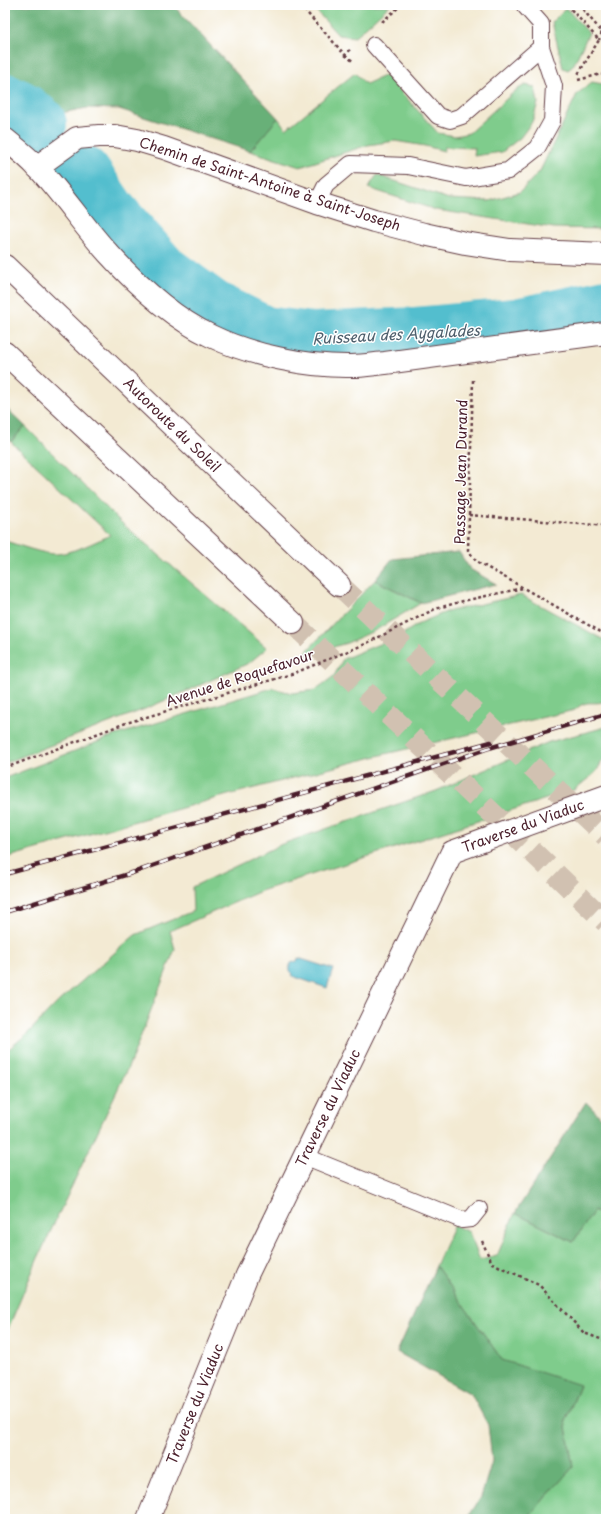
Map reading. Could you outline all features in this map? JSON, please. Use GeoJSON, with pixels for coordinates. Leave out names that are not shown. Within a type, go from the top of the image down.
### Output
{"type":"FeatureCollection","features":[{"type":"Feature","properties":{"kind":"main road","name":"Chemin de Saint-Antoine à Saint-Joseph"},"geometry":{"type":"LineString","coordinates":[[38,168],[77,138],[115,136],[137,140],[164,148],[317,203],[374,221],[465,243],[510,250],[606,254]]}},
{"type":"Feature","properties":{"kind":"main road"},"geometry":{"type":"LineString","coordinates":[[5,139],[38,168],[126,273],[182,319],[210,336],[238,348],[290,360],[351,366],[474,352],[606,333]]}},
{"type":"Feature","properties":{"kind":"main road","name":"Autoroute du Soleil"},"geometry":{"type":"LineString","coordinates":[[5,266],[339,585]]}},
{"type":"Feature","properties":{"kind":"main road"},"geometry":{"type":"LineString","coordinates":[[5,353],[293,623]]}},
{"type":"Feature","properties":{"kind":"main road","name":"Traverse du Viaduc"},"geometry":{"type":"LineString","coordinates":[[148,1519],[247,1275],[452,852],[606,796]]}},
{"type":"Feature","properties":{"kind":"lane"},"geometry":{"type":"LineString","coordinates":[[317,203],[326,185],[352,164],[408,166],[466,178],[508,171],[537,148],[552,121],[554,86],[541,47],[541,24],[524,5]]}},
{"type":"Feature","properties":{"kind":"lane"},"geometry":{"type":"LineString","coordinates":[[374,45],[438,116],[450,120],[462,116],[541,47]]}},
{"type":"Feature","properties":{"kind":"lane"},"geometry":{"type":"LineString","coordinates":[[304,1156],[462,1220],[475,1214]]}},
{"type":"Feature","properties":{"kind":"path"},"geometry":{"type":"LineString","coordinates":[[300,5],[345,55],[350,50]]}},
{"type":"Feature","properties":{"kind":"path"},"geometry":{"type":"LineString","coordinates":[[378,25],[400,5]]}},
{"type":"Feature","properties":{"kind":"path"},"geometry":{"type":"LineString","coordinates":[[567,5],[599,40]]}},
{"type":"Feature","properties":{"kind":"path"},"geometry":{"type":"LineString","coordinates":[[574,81],[599,40],[602,32],[579,5]]}},
{"type":"Feature","properties":{"kind":"path","name":"Passage Jean Durand"},"geometry":{"type":"LineString","coordinates":[[474,352],[468,550],[476,561],[606,635]]}},
{"type":"Feature","properties":{"kind":"path"},"geometry":{"type":"LineString","coordinates":[[469,515],[606,526]]}},
{"type":"Feature","properties":{"kind":"path","name":"Avenue de Roquefavour"},"geometry":{"type":"LineString","coordinates":[[5,768],[126,723],[292,674],[363,645],[435,609],[463,601],[524,588]]}},
{"type":"Feature","properties":{"kind":"path"},"geometry":{"type":"LineString","coordinates":[[475,1214],[492,1263],[539,1285],[584,1332],[606,1341]]}},
{"type":"Feature","properties":{"kind":"green space"},"geometry":{"type":"Polygon","coordinates":[[[5,5],[173,5],[278,118],[250,151],[119,109],[87,108],[51,115],[31,87],[5,73],[5,5]]]}},
{"type":"Feature","properties":{"kind":"green space"},"geometry":{"type":"Polygon","coordinates":[[[311,5],[390,5],[355,37],[338,35],[311,5]]]}},
{"type":"Feature","properties":{"kind":"green space"},"geometry":{"type":"Polygon","coordinates":[[[566,8],[589,33],[573,66],[568,70],[563,68],[552,22],[566,8]]]}},
{"type":"Feature","properties":{"kind":"green space"},"geometry":{"type":"Polygon","coordinates":[[[355,73],[366,84],[386,75],[438,133],[455,136],[469,133],[515,91],[525,85],[535,87],[538,103],[532,122],[520,138],[502,152],[474,156],[475,148],[445,147],[444,151],[395,141],[368,145],[300,167],[250,151],[278,118],[286,129],[355,73]]]}},
{"type":"Feature","properties":{"kind":"green space"},"geometry":{"type":"Polygon","coordinates":[[[592,82],[606,86],[606,229],[554,228],[436,210],[368,188],[377,175],[449,199],[489,201],[520,192],[540,171],[577,94],[592,82]]]}},
{"type":"Feature","properties":{"kind":"green space"},"geometry":{"type":"Polygon","coordinates":[[[5,407],[25,426],[11,442],[5,436],[5,407]]]}},
{"type":"Feature","properties":{"kind":"green space"},"geometry":{"type":"Polygon","coordinates":[[[25,426],[124,525],[267,648],[249,663],[189,690],[145,709],[5,763],[5,541],[38,551],[57,554],[91,544],[110,535],[11,442],[25,426]]]}},
{"type":"Feature","properties":{"kind":"green space"},"geometry":{"type":"Polygon","coordinates":[[[459,552],[470,569],[496,584],[421,603],[375,580],[392,559],[459,552]]]}},
{"type":"Feature","properties":{"kind":"green space"},"geometry":{"type":"Polygon","coordinates":[[[375,580],[421,603],[376,630],[347,643],[302,656],[375,580]]]}},
{"type":"Feature","properties":{"kind":"green space"},"geometry":{"type":"Polygon","coordinates":[[[521,595],[606,641],[606,701],[587,703],[579,706],[575,710],[385,754],[228,795],[5,858],[5,778],[113,736],[272,688],[292,693],[315,690],[334,676],[343,659],[401,635],[422,622],[446,612],[521,595]]]}},
{"type":"Feature","properties":{"kind":"green space"},"geometry":{"type":"Polygon","coordinates":[[[606,727],[606,755],[596,772],[574,790],[261,891],[170,931],[175,949],[131,1061],[38,1258],[5,1336],[5,1052],[27,1034],[59,1001],[135,935],[193,911],[192,887],[282,844],[436,791],[549,742],[606,727]]]}},
{"type":"Feature","properties":{"kind":"green space"},"geometry":{"type":"Polygon","coordinates":[[[586,1102],[606,1123],[606,1219],[594,1211],[573,1242],[515,1213],[586,1102]]]}},
{"type":"Feature","properties":{"kind":"green space"},"geometry":{"type":"Polygon","coordinates":[[[594,1211],[606,1219],[606,1519],[526,1519],[573,1467],[565,1421],[580,1386],[502,1360],[436,1266],[454,1225],[469,1232],[480,1260],[497,1256],[515,1213],[573,1242],[594,1211]]]}},
{"type":"Feature","properties":{"kind":"green space"},"geometry":{"type":"Polygon","coordinates":[[[436,1266],[502,1360],[580,1385],[565,1421],[573,1467],[526,1519],[467,1519],[481,1497],[492,1461],[488,1425],[471,1394],[397,1352],[436,1266]]]}},
{"type":"Feature","properties":{"kind":"water"},"geometry":{"type":"Polygon","coordinates":[[[298,958],[333,969],[327,988],[292,976],[293,974],[290,970],[290,964],[297,961],[298,958]]]}},
{"type":"Feature","properties":{"kind":"waterway","name":"Ruisseau des Aygalades"},"geometry":{"type":"LineString","coordinates":[[5,102],[18,108],[38,124]]}},
{"type":"Feature","properties":{"kind":"waterway","name":"Ruisseau des Aygalades"},"geometry":{"type":"LineString","coordinates":[[82,174],[108,212],[161,272],[212,309],[264,335],[313,341],[416,336],[516,327],[606,308]]}},
{"type":"Feature","properties":{"kind":"tunnel"},"geometry":{"type":"LineString","coordinates":[[339,585],[606,836]]}},
{"type":"Feature","properties":{"kind":"tunnel"},"geometry":{"type":"LineString","coordinates":[[293,623],[606,922]]}},
{"type":"Feature","properties":{"kind":"railway"},"geometry":{"type":"LineString","coordinates":[[5,912],[135,872],[489,748],[606,714]]}},
{"type":"Feature","properties":{"kind":"railway"},"geometry":{"type":"LineString","coordinates":[[5,874],[491,742]]}}]}
